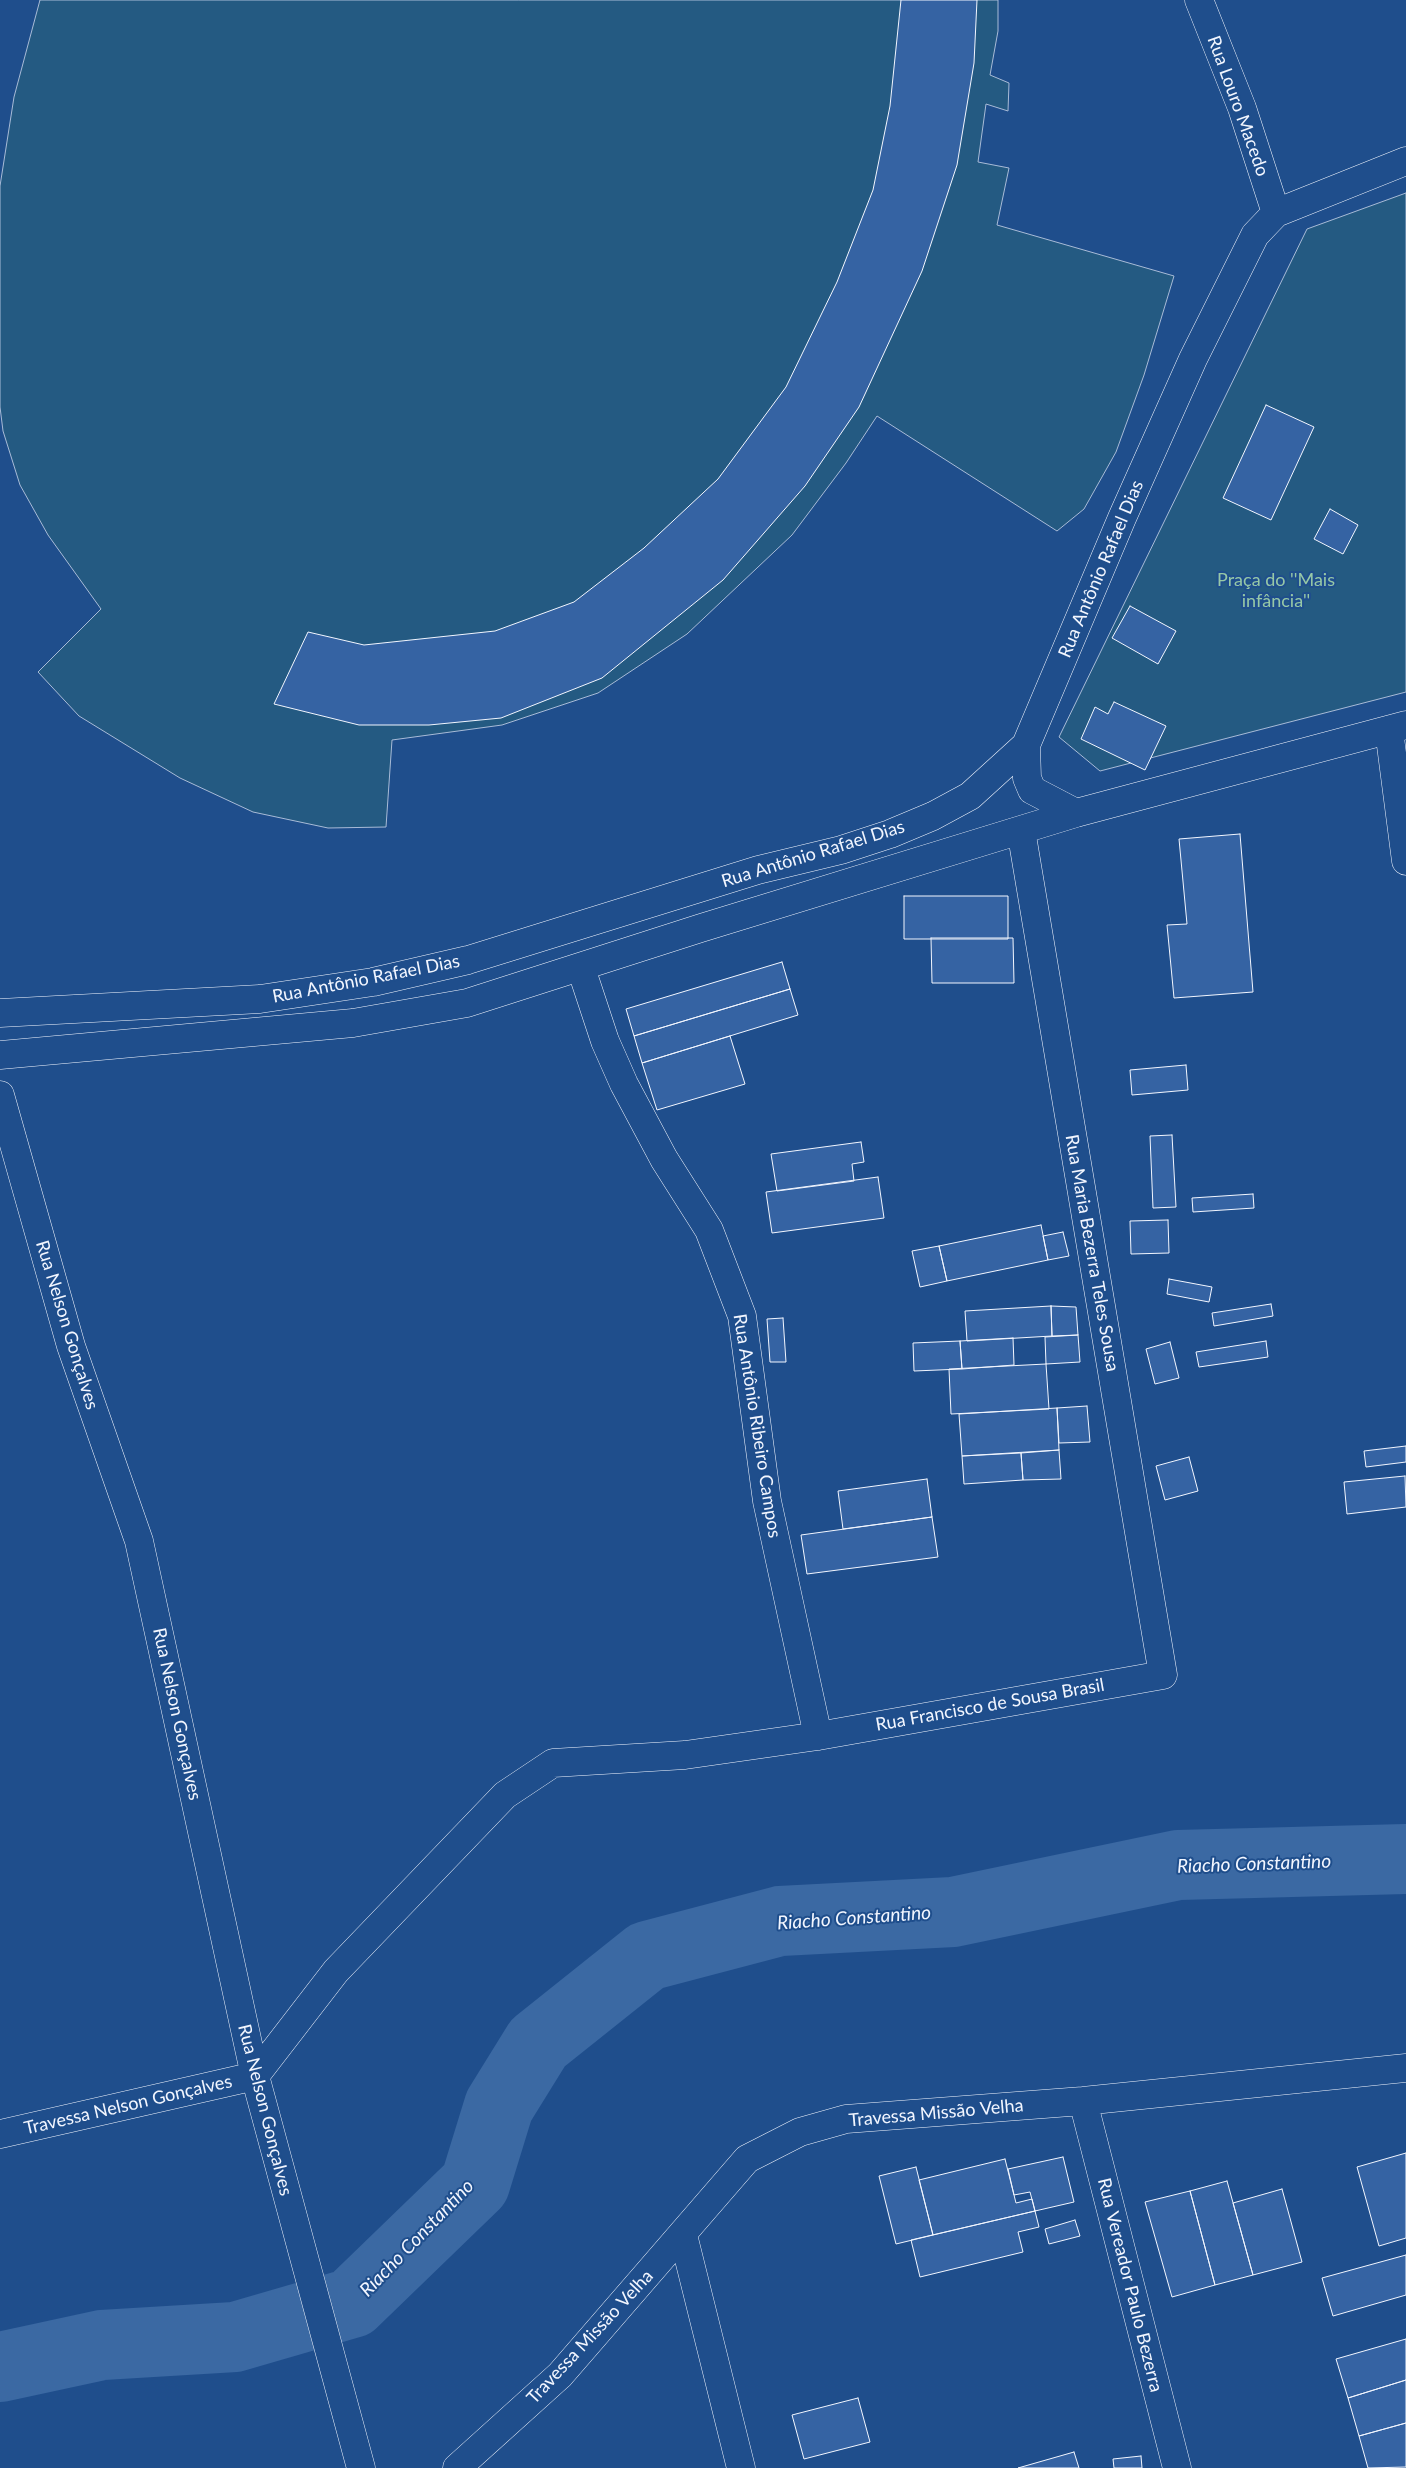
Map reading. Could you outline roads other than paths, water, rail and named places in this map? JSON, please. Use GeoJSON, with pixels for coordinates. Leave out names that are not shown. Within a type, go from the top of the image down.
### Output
{"type":"FeatureCollection","features":[{"type":"Feature","properties":{"kind":"street","name":"Rua Louro Macedo"},"geometry":{"type":"LineString","coordinates":[[1200,0],[1242,108],[1276,213]]}},
{"type":"Feature","properties":{"kind":"street"},"geometry":{"type":"LineString","coordinates":[[1276,213],[1406,161]]}},
{"type":"Feature","properties":{"kind":"street","name":"Rua Antônio Rafael Dias"},"geometry":{"type":"LineString","coordinates":[[0,1013],[260,999],[373,982],[468,960],[758,870],[840,850],[890,834],[933,816],[970,796],[1026,745],[1122,518],[1194,360],[1255,235],[1276,213]]}},
{"type":"Feature","properties":{"kind":"street"},"geometry":{"type":"LineString","coordinates":[[1398,728],[1406,862]]}},
{"type":"Feature","properties":{"kind":"street","name":"Rua Antônio Rafael Dias"},"geometry":{"type":"LineString","coordinates":[[0,1054],[353,1023],[467,1003],[701,928],[1020,830],[1398,728]]}},
{"type":"Feature","properties":{"kind":"street"},"geometry":{"type":"LineString","coordinates":[[1026,745],[1027,778],[1032,790],[1076,814]]}},
{"type":"Feature","properties":{"kind":"street","name":"Rua Maria Bezerra Teles Sousa"},"geometry":{"type":"LineString","coordinates":[[1020,830],[1163,1675]]}},
{"type":"Feature","properties":{"kind":"street"},"geometry":{"type":"LineString","coordinates":[[687,892],[701,928]]}},
{"type":"Feature","properties":{"kind":"street","name":"Rua Antônio Ribeiro Campos"},"geometry":{"type":"LineString","coordinates":[[581,968],[605,1041],[624,1084],[664,1159],[709,1230],[742,1316],[767,1501],[818,1736]]}},
{"type":"Feature","properties":{"kind":"street","name":"Rua Nelson Gonçalves"},"geometry":{"type":"LineString","coordinates":[[0,1095],[71,1346],[139,1541],[255,2076],[361,2468]]}},
{"type":"Feature","properties":{"kind":"street","name":"Rua Francisco de Sousa Brasil"},"geometry":{"type":"LineString","coordinates":[[255,2076],[343,1964],[505,1794],[553,1763],[685,1755],[818,1736],[1163,1675]]}},
{"type":"Feature","properties":{"kind":"street","name":"Travessa Missão Velha"},"geometry":{"type":"LineString","coordinates":[[457,2468],[560,2375],[747,2159],[800,2132],[846,2119],[1083,2101],[1406,2068]]}},
{"type":"Feature","properties":{"kind":"street","name":"Travessa Nelson Gonçalves"},"geometry":{"type":"LineString","coordinates":[[0,2134],[255,2076]]}},
{"type":"Feature","properties":{"kind":"street","name":"Rua Vereador Paulo Bezerra"},"geometry":{"type":"LineString","coordinates":[[1083,2101],[1177,2468]]}},
{"type":"Feature","properties":{"kind":"street"},"geometry":{"type":"LineString","coordinates":[[683,2235],[741,2468]]}},
{"type":"Feature","properties":{"kind":"waterway","name":"Riacho Constantino"},"geometry":{"type":"LineString","coordinates":[[0,2367],[102,2345],[235,2337],[352,2303],[475,2184],[499,2106],[538,2043],[647,1956],[780,1921],[953,1912],[1178,1865],[1406,1859]]}},
{"type":"Feature","properties":{"kind":"park label","name":"Praça do ''Mais infância''"},"geometry":{"type":"Point","coordinates":[1276,590]}}]}
